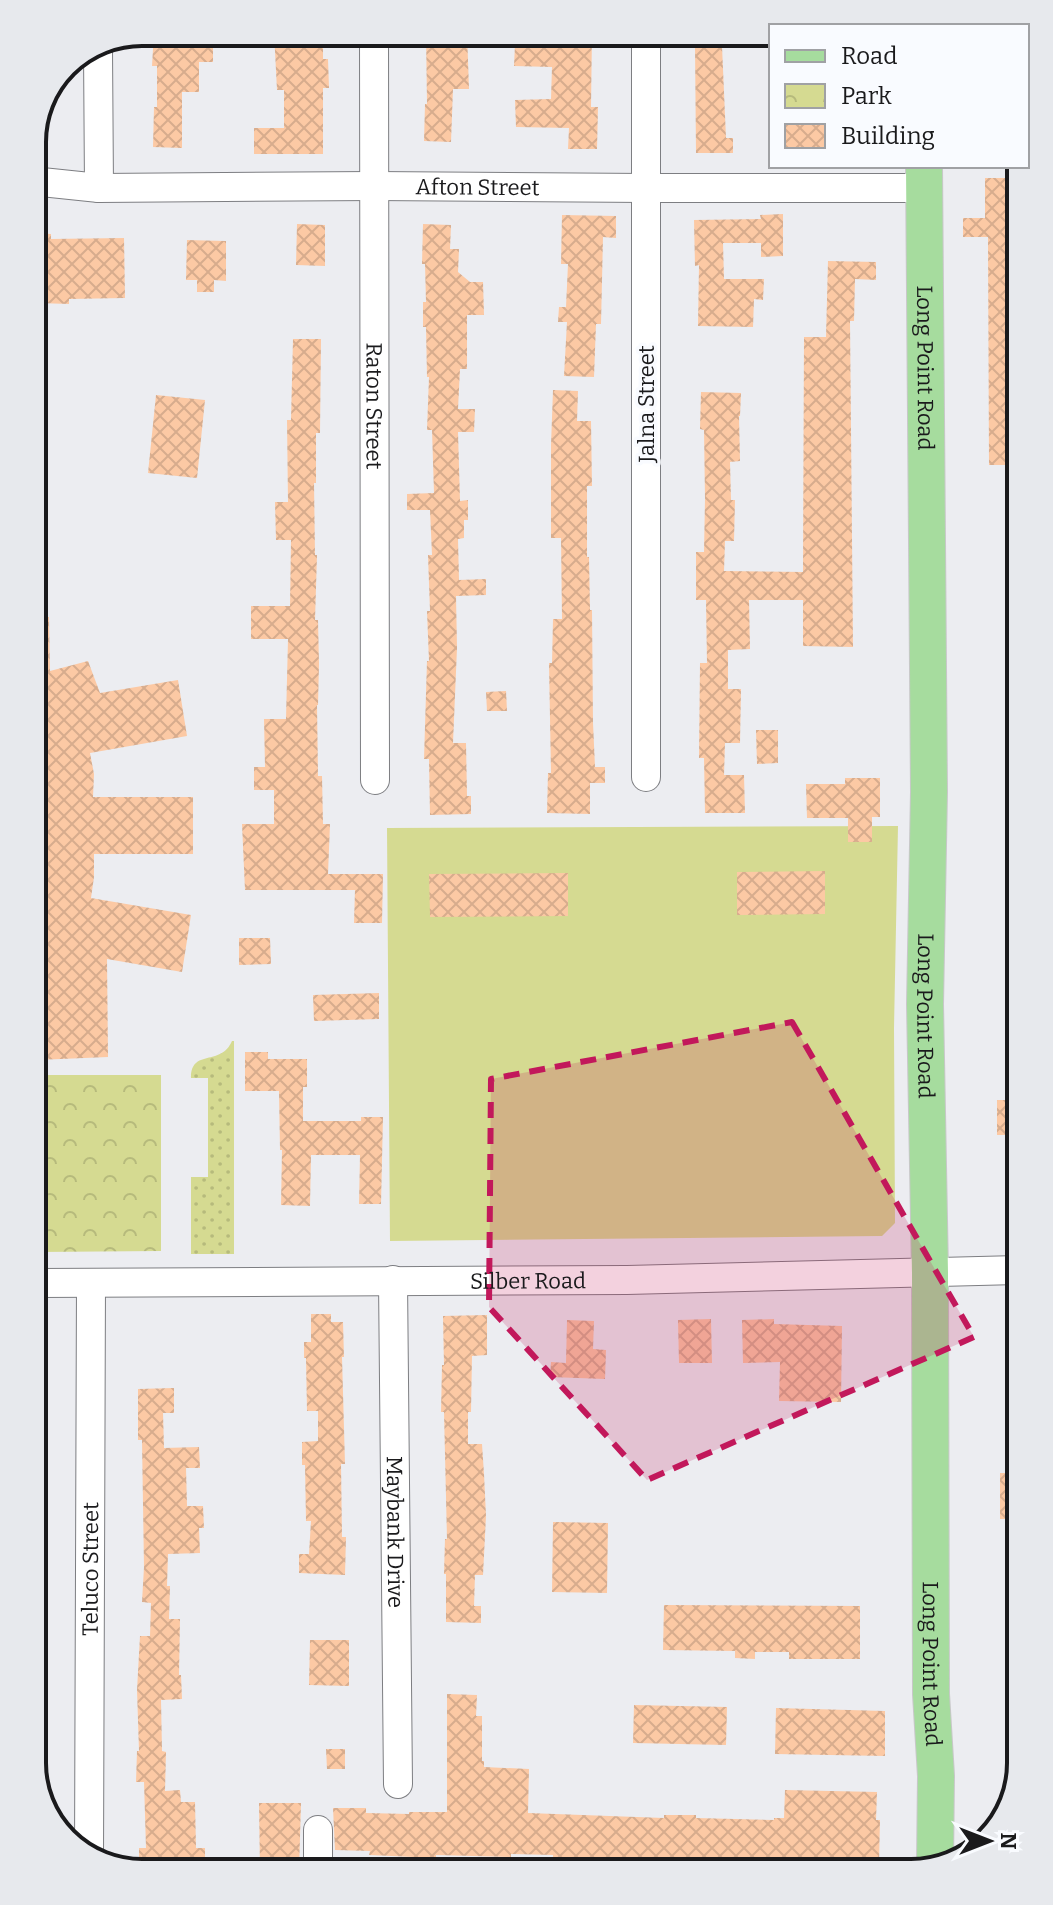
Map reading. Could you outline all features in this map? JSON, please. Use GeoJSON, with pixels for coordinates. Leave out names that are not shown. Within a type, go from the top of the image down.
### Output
{"type":"FeatureCollection","features":[{"type":"Feature","properties":{"kind":"main road","name":"Long Point Road"},"geometry":{"type":"LineString","coordinates":[[924,177],[929,792],[925,1004],[935,1856]]}},
{"type":"Feature","properties":{"kind":"street","name":"Raton Street"},"geometry":{"type":"LineString","coordinates":[[374,46],[375,780]]}},
{"type":"Feature","properties":{"kind":"street","name":"Jalna Street"},"geometry":{"type":"LineString","coordinates":[[646,46],[646,777]]}},
{"type":"Feature","properties":{"kind":"street"},"geometry":{"type":"LineString","coordinates":[[98,57],[99,188]]}},
{"type":"Feature","properties":{"kind":"street","name":"Afton Street"},"geometry":{"type":"LineString","coordinates":[[46,182],[99,188],[646,188],[924,177]]}},
{"type":"Feature","properties":{"kind":"street","name":"Silber Road"},"geometry":{"type":"LineString","coordinates":[[46,1283],[627,1280],[1007,1270]]}},
{"type":"Feature","properties":{"kind":"street","name":"Maybank Drive"},"geometry":{"type":"LineString","coordinates":[[393,1280],[398,1784]]}},
{"type":"Feature","properties":{"kind":"street","name":"Teluco Street"},"geometry":{"type":"LineString","coordinates":[[89,1843],[91,1283]]}},
{"type":"Feature","properties":{"kind":"street"},"geometry":{"type":"LineString","coordinates":[[318,1830],[318,1859]]}},
{"type":"Feature","properties":{"kind":"highlighted area"},"geometry":{"type":"Polygon","coordinates":[[[792,1022],[974,1337],[647,1480],[489,1307],[491,1079],[792,1022]]]}},
{"type":"Feature","properties":{"kind":"green space"},"geometry":{"type":"Polygon","coordinates":[[[898,826],[894,1028],[895,1223],[882,1236],[390,1241],[387,828],[898,826]]]}},
{"type":"Feature","properties":{"kind":"green space"},"geometry":{"type":"Polygon","coordinates":[[[232,1041],[234,1254],[191,1254],[191,1177],[208,1177],[208,1078],[191,1078],[192,1069],[201,1060],[221,1054],[232,1041]]]}},
{"type":"Feature","properties":{"kind":"green space"},"geometry":{"type":"Polygon","coordinates":[[[46,1075],[161,1075],[161,1251],[46,1252],[46,1075]]]}},
{"type":"Feature","properties":{"kind":"building"},"geometry":{"type":"Polygon","coordinates":[[[153,46],[213,47],[213,62],[199,62],[199,92],[182,92],[182,148],[153,147],[157,66],[152,66],[153,46]]]}},
{"type":"Feature","properties":{"kind":"building"},"geometry":{"type":"Polygon","coordinates":[[[275,46],[323,46],[323,59],[328,59],[329,88],[323,88],[323,154],[254,154],[254,128],[284,128],[284,90],[277,90],[275,46]]]}},
{"type":"Feature","properties":{"kind":"building"},"geometry":{"type":"Polygon","coordinates":[[[426,46],[467,46],[469,89],[453,89],[451,142],[424,141],[426,46]]]}},
{"type":"Feature","properties":{"kind":"building"},"geometry":{"type":"Polygon","coordinates":[[[515,46],[592,46],[591,107],[598,107],[597,149],[568,149],[569,128],[516,127],[515,100],[551,99],[552,67],[514,66],[515,46]]]}},
{"type":"Feature","properties":{"kind":"building"},"geometry":{"type":"Polygon","coordinates":[[[695,46],[722,46],[726,138],[733,138],[733,153],[696,153],[695,46]]]}},
{"type":"Feature","properties":{"kind":"building"},"geometry":{"type":"Polygon","coordinates":[[[985,178],[1007,178],[1007,465],[989,465],[988,237],[963,237],[963,218],[985,218],[985,178]]]}},
{"type":"Feature","properties":{"kind":"building"},"geometry":{"type":"Polygon","coordinates":[[[783,214],[783,256],[761,257],[761,243],[723,243],[724,279],[764,279],[763,300],[754,299],[753,327],[698,326],[699,265],[695,266],[694,220],[761,219],[760,215],[783,214]]]}},
{"type":"Feature","properties":{"kind":"building"},"geometry":{"type":"Polygon","coordinates":[[[562,215],[616,216],[616,238],[603,237],[601,324],[596,324],[594,377],[564,376],[567,322],[558,322],[559,307],[566,307],[568,264],[561,264],[562,215]]]}},
{"type":"Feature","properties":{"kind":"building"},"geometry":{"type":"Polygon","coordinates":[[[297,224],[325,225],[325,266],[296,265],[297,224]]]}},
{"type":"Feature","properties":{"kind":"building"},"geometry":{"type":"Polygon","coordinates":[[[423,224],[451,225],[450,249],[459,249],[458,272],[470,282],[483,282],[484,315],[467,315],[467,369],[460,369],[458,409],[475,409],[474,432],[458,432],[460,501],[468,500],[464,538],[458,539],[459,580],[486,579],[486,595],[456,596],[453,743],[466,743],[467,796],[471,796],[471,814],[430,815],[429,759],[424,759],[429,661],[427,611],[430,611],[428,555],[432,555],[430,510],[407,510],[407,494],[434,493],[432,430],[427,430],[429,377],[426,327],[423,327],[423,302],[426,302],[425,264],[422,264],[423,224]]]}},
{"type":"Feature","properties":{"kind":"building"},"geometry":{"type":"Polygon","coordinates":[[[46,234],[51,234],[51,239],[124,238],[125,298],[69,299],[69,304],[46,303],[46,234]]]}},
{"type":"Feature","properties":{"kind":"building"},"geometry":{"type":"Polygon","coordinates":[[[187,240],[226,241],[226,281],[214,280],[214,292],[197,292],[197,280],[186,280],[187,240]]]}},
{"type":"Feature","properties":{"kind":"building"},"geometry":{"type":"Polygon","coordinates":[[[828,261],[876,262],[876,280],[855,279],[854,321],[850,321],[853,647],[803,646],[803,600],[749,600],[750,649],[728,650],[728,689],[741,689],[740,743],[725,743],[724,775],[744,775],[745,813],[705,813],[704,758],[699,758],[700,663],[707,663],[706,600],[696,600],[696,552],[704,552],[701,392],[741,393],[740,461],[730,462],[731,500],[735,500],[734,541],[725,541],[724,571],[803,572],[804,337],[826,337],[828,261]]]}},
{"type":"Feature","properties":{"kind":"building"},"geometry":{"type":"Polygon","coordinates":[[[293,339],[321,339],[320,433],[316,433],[314,483],[317,555],[315,620],[318,620],[319,664],[318,776],[322,776],[323,824],[330,824],[328,874],[383,874],[382,923],[354,923],[355,890],[245,890],[242,824],[274,824],[274,790],[254,790],[254,767],[265,767],[264,719],[286,719],[288,639],[251,639],[251,606],[290,606],[291,540],[276,540],[275,502],[288,502],[287,420],[291,420],[293,339]]]}},
{"type":"Feature","properties":{"kind":"building"},"geometry":{"type":"Polygon","coordinates":[[[553,390],[578,391],[577,421],[591,421],[592,486],[587,486],[587,557],[592,610],[593,723],[595,767],[605,767],[605,783],[590,783],[590,814],[547,813],[548,773],[551,773],[549,663],[552,663],[553,619],[562,619],[561,538],[551,538],[553,390]]]}},
{"type":"Feature","properties":{"kind":"building"},"geometry":{"type":"Polygon","coordinates":[[[156,395],[205,400],[197,478],[148,473],[156,395]]]}},
{"type":"Feature","properties":{"kind":"building"},"geometry":{"type":"Polygon","coordinates":[[[46,617],[49,617],[50,671],[88,661],[100,693],[178,680],[187,736],[90,753],[94,774],[93,797],[193,797],[193,854],[94,854],[91,898],[191,915],[182,972],[107,959],[108,1057],[46,1060],[46,617]]]}},
{"type":"Feature","properties":{"kind":"building"},"geometry":{"type":"Polygon","coordinates":[[[506,691],[507,711],[487,711],[486,692],[506,691]]]}},
{"type":"Feature","properties":{"kind":"building"},"geometry":{"type":"Polygon","coordinates":[[[756,730],[778,730],[778,763],[757,764],[756,730]]]}},
{"type":"Feature","properties":{"kind":"building"},"geometry":{"type":"Polygon","coordinates":[[[845,778],[880,778],[880,817],[872,817],[872,842],[848,842],[848,818],[807,818],[806,784],[845,784],[845,778]]]}},
{"type":"Feature","properties":{"kind":"building"},"geometry":{"type":"Polygon","coordinates":[[[825,871],[825,914],[737,915],[737,872],[825,871]]]}},
{"type":"Feature","properties":{"kind":"building"},"geometry":{"type":"Polygon","coordinates":[[[568,873],[568,916],[430,917],[429,874],[568,873]]]}},
{"type":"Feature","properties":{"kind":"building"},"geometry":{"type":"Polygon","coordinates":[[[239,938],[270,938],[271,964],[239,965],[239,938]]]}},
{"type":"Feature","properties":{"kind":"building"},"geometry":{"type":"Polygon","coordinates":[[[379,993],[379,1019],[314,1021],[313,995],[379,993]]]}},
{"type":"Feature","properties":{"kind":"building"},"geometry":{"type":"Polygon","coordinates":[[[245,1052],[268,1052],[268,1059],[307,1059],[303,1121],[361,1121],[361,1117],[383,1117],[381,1204],[359,1204],[360,1155],[311,1155],[310,1206],[281,1205],[279,1091],[245,1091],[245,1052]]]}},
{"type":"Feature","properties":{"kind":"building"},"geometry":{"type":"Polygon","coordinates":[[[997,1100],[1007,1100],[1007,1135],[997,1135],[997,1100]]]}},
{"type":"Feature","properties":{"kind":"building"},"geometry":{"type":"Polygon","coordinates":[[[311,1314],[331,1314],[331,1322],[343,1322],[345,1464],[341,1464],[345,1575],[299,1573],[299,1554],[309,1554],[311,1521],[306,1521],[302,1442],[318,1441],[318,1411],[307,1411],[304,1358],[304,1342],[311,1342],[311,1314]]]}},
{"type":"Feature","properties":{"kind":"building"},"geometry":{"type":"Polygon","coordinates":[[[487,1315],[487,1355],[472,1356],[471,1412],[468,1412],[468,1444],[482,1444],[484,1474],[486,1516],[483,1575],[475,1575],[474,1606],[481,1606],[481,1623],[446,1622],[444,1412],[441,1412],[443,1316],[487,1315]]]}},
{"type":"Feature","properties":{"kind":"building"},"geometry":{"type":"Polygon","coordinates":[[[711,1319],[712,1363],[679,1363],[678,1320],[711,1319]]]}},
{"type":"Feature","properties":{"kind":"building"},"geometry":{"type":"Polygon","coordinates":[[[774,1319],[774,1324],[842,1326],[841,1402],[779,1401],[780,1362],[743,1363],[742,1320],[774,1319]]]}},
{"type":"Feature","properties":{"kind":"building"},"geometry":{"type":"Polygon","coordinates":[[[567,1320],[594,1321],[593,1349],[606,1350],[605,1379],[550,1377],[551,1362],[566,1363],[567,1320]]]}},
{"type":"Feature","properties":{"kind":"building"},"geometry":{"type":"Polygon","coordinates":[[[174,1388],[174,1413],[163,1413],[164,1448],[199,1447],[200,1468],[186,1468],[187,1506],[203,1506],[204,1528],[199,1528],[200,1553],[168,1554],[169,1619],[180,1619],[182,1699],[161,1700],[162,1751],[166,1752],[165,1791],[180,1790],[181,1802],[195,1802],[196,1848],[205,1848],[205,1859],[139,1859],[139,1848],[146,1848],[144,1782],[136,1782],[139,1751],[137,1690],[140,1636],[150,1636],[151,1603],[142,1602],[142,1440],[138,1440],[138,1389],[174,1388]]]}},
{"type":"Feature","properties":{"kind":"building"},"geometry":{"type":"Polygon","coordinates":[[[1000,1473],[1007,1473],[1007,1519],[1000,1519],[1000,1473]]]}},
{"type":"Feature","properties":{"kind":"building"},"geometry":{"type":"Polygon","coordinates":[[[553,1522],[608,1523],[607,1593],[552,1592],[553,1522]]]}},
{"type":"Feature","properties":{"kind":"building"},"geometry":{"type":"Polygon","coordinates":[[[664,1605],[860,1606],[860,1659],[789,1659],[789,1652],[755,1652],[755,1659],[735,1658],[735,1651],[663,1650],[664,1605]]]}},
{"type":"Feature","properties":{"kind":"building"},"geometry":{"type":"Polygon","coordinates":[[[310,1640],[349,1640],[349,1686],[309,1685],[310,1640]]]}},
{"type":"Feature","properties":{"kind":"building"},"geometry":{"type":"Polygon","coordinates":[[[447,1694],[477,1695],[476,1716],[482,1716],[484,1767],[529,1769],[528,1813],[664,1818],[664,1815],[696,1815],[696,1818],[774,1820],[784,1818],[785,1790],[877,1792],[879,1859],[589,1859],[511,1854],[511,1857],[436,1855],[436,1858],[335,1850],[333,1808],[366,1808],[366,1813],[447,1812],[447,1694]]]}},
{"type":"Feature","properties":{"kind":"building"},"geometry":{"type":"Polygon","coordinates":[[[634,1705],[727,1707],[726,1745],[633,1743],[634,1705]]]}},
{"type":"Feature","properties":{"kind":"building"},"geometry":{"type":"Polygon","coordinates":[[[776,1708],[885,1711],[885,1756],[775,1754],[776,1708]]]}},
{"type":"Feature","properties":{"kind":"building"},"geometry":{"type":"Polygon","coordinates":[[[326,1749],[345,1749],[345,1769],[327,1769],[326,1749]]]}},
{"type":"Feature","properties":{"kind":"building"},"geometry":{"type":"Polygon","coordinates":[[[259,1803],[301,1803],[299,1859],[260,1859],[259,1803]]]}}]}
